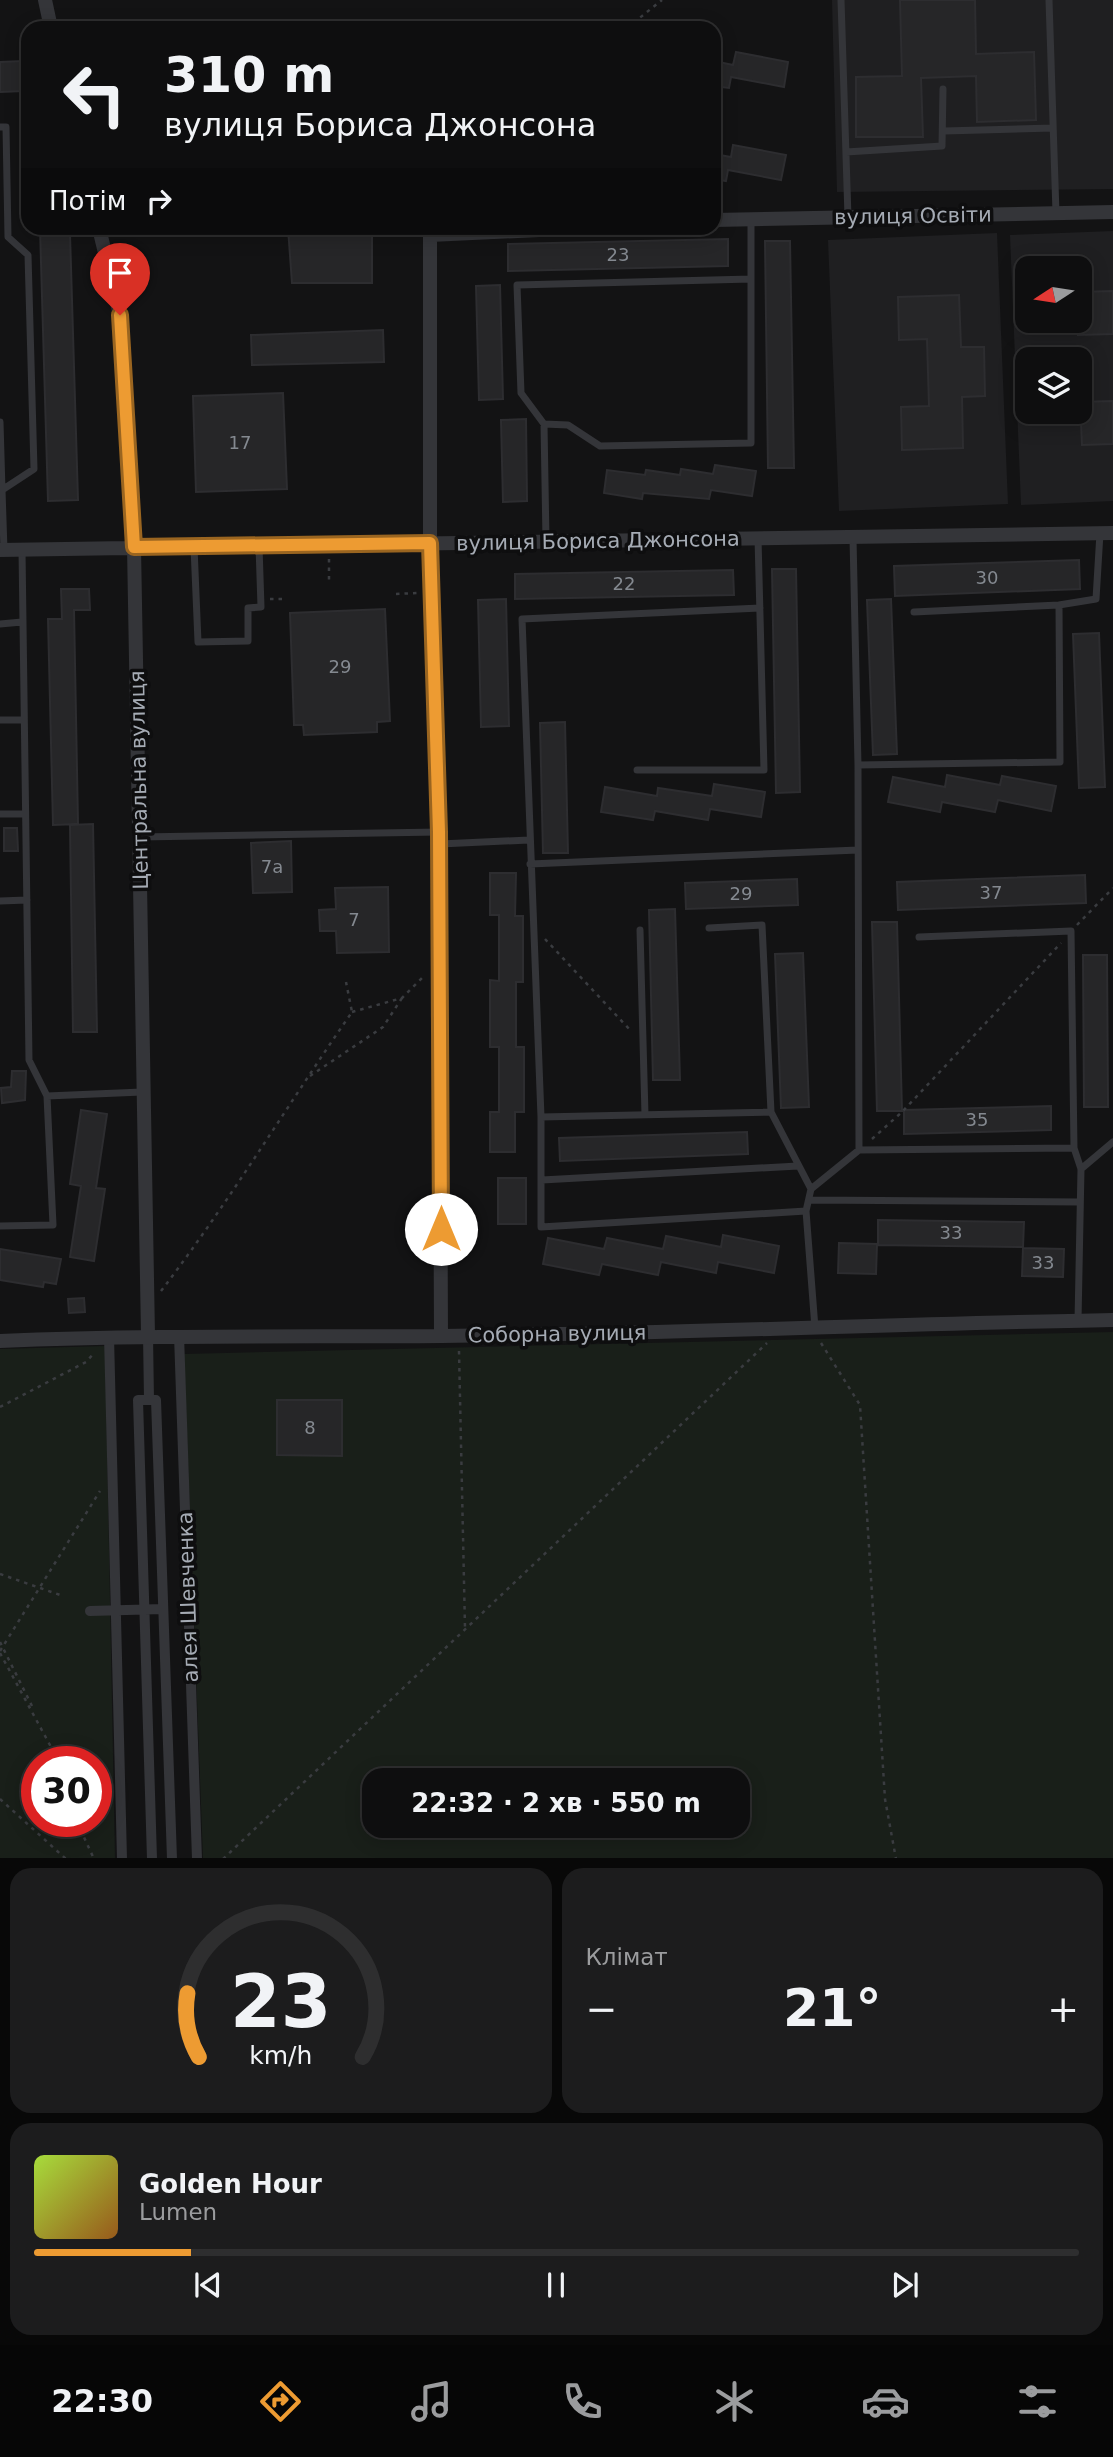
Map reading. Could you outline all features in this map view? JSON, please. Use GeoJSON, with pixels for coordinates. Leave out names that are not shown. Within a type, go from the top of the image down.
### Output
{"type":"FeatureCollection","features":[{"type":"Feature","properties":{"kind":"street"},"geometry":{"type":"LineString","coordinates":[[45,0],[50,21]]}},
{"type":"Feature","properties":{"kind":"street","name":"вулиця Освіти"},"geometry":{"type":"LineString","coordinates":[[721,220],[1113,212]]}},
{"type":"Feature","properties":{"kind":"street","name":"Центральна вулиця"},"geometry":{"type":"LineString","coordinates":[[101,235],[120,315],[134,547],[148,1335]]}},
{"type":"Feature","properties":{"kind":"street"},"geometry":{"type":"LineString","coordinates":[[441,1336],[439,838],[430,543],[430,236],[449,235]]}},
{"type":"Feature","properties":{"kind":"street","name":"вулиця Бориса Джонсона"},"geometry":{"type":"LineString","coordinates":[[2,550],[1107,533]]}},
{"type":"Feature","properties":{"kind":"street","name":"Соборна вулиця"},"geometry":{"type":"LineString","coordinates":[[0,1341],[148,1335],[441,1336],[781,1330],[1113,1320]]}},
{"type":"Feature","properties":{"kind":"street","name":"алея Шевченка"},"geometry":{"type":"LineString","coordinates":[[148,1335],[149,1400]]}},
{"type":"Feature","properties":{"kind":"street","name":"алея Шевченка"},"geometry":{"type":"LineString","coordinates":[[179,1335],[197,1858]]}},
{"type":"Feature","properties":{"kind":"street"},"geometry":{"type":"LineString","coordinates":[[109,1336],[122,1858]]}},
{"type":"Feature","properties":{"kind":"street","name":"алея Шевченка"},"geometry":{"type":"LineString","coordinates":[[152,1858],[138,1400],[156,1400],[172,1858]]}},
{"type":"Feature","properties":{"kind":"street","name":"алея Шевченка"},"geometry":{"type":"LineString","coordinates":[[90,1611],[163,1609]]}},
{"type":"Feature","properties":{"kind":"lane"},"geometry":{"type":"LineString","coordinates":[[841,0],[848,218]]}},
{"type":"Feature","properties":{"kind":"lane"},"geometry":{"type":"LineString","coordinates":[[1049,0],[1056,213]]}},
{"type":"Feature","properties":{"kind":"lane"},"geometry":{"type":"LineString","coordinates":[[846,152],[942,146],[943,89]]}},
{"type":"Feature","properties":{"kind":"lane"},"geometry":{"type":"LineString","coordinates":[[0,127],[6,127],[8,237],[29,255],[34,469],[2,490]]}},
{"type":"Feature","properties":{"kind":"lane"},"geometry":{"type":"LineString","coordinates":[[944,131],[1053,128]]}},
{"type":"Feature","properties":{"kind":"lane"},"geometry":{"type":"LineString","coordinates":[[544,424],[568,425],[600,446],[751,443],[751,218]]}},
{"type":"Feature","properties":{"kind":"lane"},"geometry":{"type":"LineString","coordinates":[[545,541],[544,424],[521,393],[517,285],[751,279]]}},
{"type":"Feature","properties":{"kind":"lane"},"geometry":{"type":"LineString","coordinates":[[0,422],[2,550]]}},
{"type":"Feature","properties":{"kind":"lane"},"geometry":{"type":"LineString","coordinates":[[914,612],[1059,605],[1096,599],[1107,533]]}},
{"type":"Feature","properties":{"kind":"lane"},"geometry":{"type":"LineString","coordinates":[[853,537],[858,765],[859,1150]]}},
{"type":"Feature","properties":{"kind":"lane"},"geometry":{"type":"LineString","coordinates":[[636,770],[764,770],[758,538]]}},
{"type":"Feature","properties":{"kind":"lane"},"geometry":{"type":"LineString","coordinates":[[194,547],[198,642],[248,641],[248,608],[261,607],[260,546]]}},
{"type":"Feature","properties":{"kind":"lane"},"geometry":{"type":"LineString","coordinates":[[0,1226],[53,1225],[47,1096],[29,1060],[22,549]]}},
{"type":"Feature","properties":{"kind":"lane"},"geometry":{"type":"LineString","coordinates":[[858,765],[1060,762],[1059,605]]}},
{"type":"Feature","properties":{"kind":"lane"},"geometry":{"type":"LineString","coordinates":[[760,608],[522,619],[541,1117],[541,1227],[806,1211]]}},
{"type":"Feature","properties":{"kind":"lane"},"geometry":{"type":"LineString","coordinates":[[0,624],[23,622]]}},
{"type":"Feature","properties":{"kind":"lane"},"geometry":{"type":"LineString","coordinates":[[0,720],[24,720]]}},
{"type":"Feature","properties":{"kind":"lane"},"geometry":{"type":"LineString","coordinates":[[0,814],[26,814]]}},
{"type":"Feature","properties":{"kind":"lane"},"geometry":{"type":"LineString","coordinates":[[141,837],[529,841]]}},
{"type":"Feature","properties":{"kind":"lane"},"geometry":{"type":"LineString","coordinates":[[530,864],[858,850]]}},
{"type":"Feature","properties":{"kind":"lane"},"geometry":{"type":"LineString","coordinates":[[0,901],[27,900]]}},
{"type":"Feature","properties":{"kind":"lane"},"geometry":{"type":"LineString","coordinates":[[709,928],[762,925],[771,1112],[811,1189],[811,1200],[806,1211],[815,1329]]}},
{"type":"Feature","properties":{"kind":"lane"},"geometry":{"type":"LineString","coordinates":[[640,930],[645,1115]]}},
{"type":"Feature","properties":{"kind":"lane"},"geometry":{"type":"LineString","coordinates":[[919,937],[1071,931],[1074,1148],[1081,1170],[1079,1321]]}},
{"type":"Feature","properties":{"kind":"lane"},"geometry":{"type":"LineString","coordinates":[[47,1096],[142,1092]]}},
{"type":"Feature","properties":{"kind":"lane"},"geometry":{"type":"LineString","coordinates":[[541,1117],[771,1112]]}},
{"type":"Feature","properties":{"kind":"lane"},"geometry":{"type":"LineString","coordinates":[[1081,1170],[1113,1142]]}},
{"type":"Feature","properties":{"kind":"lane"},"geometry":{"type":"LineString","coordinates":[[811,1189],[859,1150],[1074,1148]]}},
{"type":"Feature","properties":{"kind":"lane"},"geometry":{"type":"LineString","coordinates":[[542,1180],[798,1166]]}},
{"type":"Feature","properties":{"kind":"lane"},"geometry":{"type":"LineString","coordinates":[[811,1200],[1079,1202]]}},
{"type":"Feature","properties":{"kind":"path"},"geometry":{"type":"LineString","coordinates":[[636,21],[662,0]]}},
{"type":"Feature","properties":{"kind":"path"},"geometry":{"type":"LineString","coordinates":[[329,545],[329,580]]}},
{"type":"Feature","properties":{"kind":"path"},"geometry":{"type":"LineString","coordinates":[[396,594],[416,593]]}},
{"type":"Feature","properties":{"kind":"path"},"geometry":{"type":"LineString","coordinates":[[270,599],[283,598]]}},
{"type":"Feature","properties":{"kind":"path"},"geometry":{"type":"LineString","coordinates":[[859,1150],[902,1112],[1113,888]]}},
{"type":"Feature","properties":{"kind":"path"},"geometry":{"type":"LineString","coordinates":[[532,926],[643,1044]]}},
{"type":"Feature","properties":{"kind":"path"},"geometry":{"type":"LineString","coordinates":[[307,1078],[383,1027],[402,998],[439,961]]}},
{"type":"Feature","properties":{"kind":"path"},"geometry":{"type":"LineString","coordinates":[[346,982],[352,1012]]}},
{"type":"Feature","properties":{"kind":"path"},"geometry":{"type":"LineString","coordinates":[[149,1307],[211,1227],[352,1012],[402,998]]}},
{"type":"Feature","properties":{"kind":"path"},"geometry":{"type":"LineString","coordinates":[[815,1329],[833,1366],[860,1405],[885,1799],[896,1858]]}},
{"type":"Feature","properties":{"kind":"path"},"geometry":{"type":"LineString","coordinates":[[223,1858],[781,1330]]}},
{"type":"Feature","properties":{"kind":"path"},"geometry":{"type":"LineString","coordinates":[[459,1335],[465,1628]]}},
{"type":"Feature","properties":{"kind":"path"},"geometry":{"type":"LineString","coordinates":[[0,1407],[86,1362],[109,1336]]}},
{"type":"Feature","properties":{"kind":"path"},"geometry":{"type":"LineString","coordinates":[[1,1651],[113,1471]]}},
{"type":"Feature","properties":{"kind":"path"},"geometry":{"type":"LineString","coordinates":[[0,1574],[63,1597]]}},
{"type":"Feature","properties":{"kind":"path"},"geometry":{"type":"LineString","coordinates":[[0,1642],[1,1651],[51,1746]]}},
{"type":"Feature","properties":{"kind":"path"},"geometry":{"type":"LineString","coordinates":[[0,1799],[66,1858]]}},
{"type":"Feature","properties":{"kind":"path"},"geometry":{"type":"LineString","coordinates":[[84,1837],[94,1858]]}},
{"type":"Feature","properties":{"kind":"shaded area"},"geometry":{"type":"Polygon","coordinates":[[[832,0],[1113,0],[1113,189],[837,192],[832,0]]]}},
{"type":"Feature","properties":{"kind":"shaded area"},"geometry":{"type":"Polygon","coordinates":[[[1113,231],[1113,501],[1021,505],[1018,424],[1092,424],[1092,347],[1015,347],[1015,358],[1010,235],[1113,231]]]}},
{"type":"Feature","properties":{"kind":"shaded area"},"geometry":{"type":"Polygon","coordinates":[[[997,233],[1008,504],[839,511],[828,240],[997,233]]]}},
{"type":"Feature","properties":{"kind":"shaded area"},"geometry":{"type":"Polygon","coordinates":[[[1113,1332],[1113,1858],[203,1858],[184,1354],[1113,1332]]]}},
{"type":"Feature","properties":{"kind":"shaded area"},"geometry":{"type":"Polygon","coordinates":[[[105,1346],[115,1858],[0,1858],[0,1349],[105,1346]]]}},
{"type":"Feature","properties":{"kind":"building"},"geometry":{"type":"Polygon","coordinates":[[[900,0],[975,0],[976,54],[1034,52],[1036,120],[977,122],[976,76],[921,78],[923,137],[856,137],[856,77],[902,76],[900,0]]]}},
{"type":"Feature","properties":{"kind":"building"},"geometry":{"type":"Polygon","coordinates":[[[736,52],[788,62],[784,87],[731,77],[729,88],[721,87],[721,62],[733,65],[736,52]]]}},
{"type":"Feature","properties":{"kind":"building"},"geometry":{"type":"Polygon","coordinates":[[[21,61],[21,91],[0,92],[0,62],[21,61]]]}},
{"type":"Feature","properties":{"kind":"building"},"geometry":{"type":"Polygon","coordinates":[[[733,145],[786,155],[781,180],[728,170],[726,181],[721,180],[721,155],[731,157],[733,145]]]}},
{"type":"Feature","properties":{"kind":"building"},"geometry":{"type":"Polygon","coordinates":[[[40,235],[70,235],[78,500],[48,501],[40,235]]]}},
{"type":"Feature","properties":{"kind":"building"},"geometry":{"type":"Polygon","coordinates":[[[289,235],[372,235],[372,283],[292,283],[289,235]]]}},
{"type":"Feature","properties":{"kind":"building"},"geometry":{"type":"Polygon","coordinates":[[[728,239],[728,266],[508,271],[508,244],[728,239]]]}},
{"type":"Feature","properties":{"kind":"building"},"geometry":{"type":"Polygon","coordinates":[[[765,241],[790,241],[794,468],[768,468],[765,241]]]}},
{"type":"Feature","properties":{"kind":"building"},"geometry":{"type":"Polygon","coordinates":[[[500,285],[503,399],[479,400],[476,286],[500,285]]]}},
{"type":"Feature","properties":{"kind":"building"},"geometry":{"type":"Polygon","coordinates":[[[1113,291],[1113,334],[1078,335],[1092,333],[1092,292],[1113,291]]]}},
{"type":"Feature","properties":{"kind":"building"},"geometry":{"type":"Polygon","coordinates":[[[959,295],[961,347],[984,347],[985,396],[962,397],[963,448],[902,450],[901,407],[929,406],[927,339],[899,340],[898,297],[959,295]]]}},
{"type":"Feature","properties":{"kind":"building"},"geometry":{"type":"Polygon","coordinates":[[[383,330],[384,362],[252,365],[251,335],[383,330]]]}},
{"type":"Feature","properties":{"kind":"building"},"geometry":{"type":"Polygon","coordinates":[[[283,393],[287,489],[196,492],[193,396],[283,393]]]}},
{"type":"Feature","properties":{"kind":"building"},"geometry":{"type":"Polygon","coordinates":[[[1113,401],[1113,444],[1082,445],[1081,424],[1092,424],[1092,402],[1113,401]]]}},
{"type":"Feature","properties":{"kind":"building"},"geometry":{"type":"Polygon","coordinates":[[[526,419],[527,501],[503,502],[501,420],[526,419]]]}},
{"type":"Feature","properties":{"kind":"building"},"geometry":{"type":"Polygon","coordinates":[[[715,465],[756,471],[752,496],[711,490],[709,499],[643,493],[642,499],[604,493],[607,470],[645,475],[646,470],[680,475],[681,469],[713,474],[715,465]]]}},
{"type":"Feature","properties":{"kind":"building"},"geometry":{"type":"Polygon","coordinates":[[[1079,560],[1080,589],[895,596],[894,566],[1079,560]]]}},
{"type":"Feature","properties":{"kind":"building"},"geometry":{"type":"Polygon","coordinates":[[[772,569],[796,569],[800,792],[776,793],[772,569]]]}},
{"type":"Feature","properties":{"kind":"building"},"geometry":{"type":"Polygon","coordinates":[[[733,570],[734,595],[515,599],[515,574],[733,570]]]}},
{"type":"Feature","properties":{"kind":"building"},"geometry":{"type":"Polygon","coordinates":[[[61,589],[89,589],[90,610],[74,610],[78,824],[53,825],[48,619],[62,619],[61,589]]]}},
{"type":"Feature","properties":{"kind":"building"},"geometry":{"type":"Polygon","coordinates":[[[506,599],[509,726],[481,727],[478,600],[506,599]]]}},
{"type":"Feature","properties":{"kind":"building"},"geometry":{"type":"Polygon","coordinates":[[[891,599],[897,754],[873,755],[867,600],[891,599]]]}},
{"type":"Feature","properties":{"kind":"building"},"geometry":{"type":"Polygon","coordinates":[[[385,609],[390,721],[377,722],[377,732],[304,735],[303,725],[294,725],[290,613],[385,609]]]}},
{"type":"Feature","properties":{"kind":"building"},"geometry":{"type":"Polygon","coordinates":[[[1099,633],[1105,787],[1079,788],[1073,634],[1099,633]]]}},
{"type":"Feature","properties":{"kind":"building"},"geometry":{"type":"Polygon","coordinates":[[[565,722],[568,853],[543,853],[540,723],[565,722]]]}},
{"type":"Feature","properties":{"kind":"building"},"geometry":{"type":"Polygon","coordinates":[[[947,775],[1000,785],[1002,776],[1056,786],[1051,811],[998,800],[995,812],[942,802],[940,812],[888,802],[893,777],[945,787],[947,775]]]}},
{"type":"Feature","properties":{"kind":"building"},"geometry":{"type":"Polygon","coordinates":[[[714,784],[765,792],[761,817],[710,809],[708,820],[655,811],[653,820],[601,812],[605,787],[657,796],[658,788],[712,796],[714,784]]]}},
{"type":"Feature","properties":{"kind":"building"},"geometry":{"type":"Polygon","coordinates":[[[93,824],[97,1032],[73,1032],[70,825],[93,824]]]}},
{"type":"Feature","properties":{"kind":"building"},"geometry":{"type":"Polygon","coordinates":[[[4,828],[17,828],[18,851],[4,851],[4,828]]]}},
{"type":"Feature","properties":{"kind":"building"},"geometry":{"type":"Polygon","coordinates":[[[291,841],[292,892],[253,893],[251,843],[291,841]]]}},
{"type":"Feature","properties":{"kind":"building"},"geometry":{"type":"Polygon","coordinates":[[[490,873],[516,873],[515,916],[523,916],[523,982],[516,982],[516,1047],[524,1047],[524,1112],[515,1112],[515,1152],[490,1152],[490,1112],[499,1112],[499,1047],[490,1047],[490,980],[499,981],[499,915],[490,915],[490,873]]]}},
{"type":"Feature","properties":{"kind":"building"},"geometry":{"type":"Polygon","coordinates":[[[1085,875],[1086,903],[898,910],[897,882],[1085,875]]]}},
{"type":"Feature","properties":{"kind":"building"},"geometry":{"type":"Polygon","coordinates":[[[797,879],[798,905],[686,909],[685,883],[797,879]]]}},
{"type":"Feature","properties":{"kind":"building"},"geometry":{"type":"Polygon","coordinates":[[[388,887],[389,952],[337,953],[336,931],[320,931],[319,910],[336,909],[335,888],[388,887]]]}},
{"type":"Feature","properties":{"kind":"building"},"geometry":{"type":"Polygon","coordinates":[[[675,909],[680,1080],[653,1080],[649,910],[675,909]]]}},
{"type":"Feature","properties":{"kind":"building"},"geometry":{"type":"Polygon","coordinates":[[[872,922],[897,922],[902,1111],[877,1111],[872,922]]]}},
{"type":"Feature","properties":{"kind":"building"},"geometry":{"type":"Polygon","coordinates":[[[803,953],[809,1107],[781,1108],[775,954],[803,953]]]}},
{"type":"Feature","properties":{"kind":"building"},"geometry":{"type":"Polygon","coordinates":[[[1083,955],[1107,955],[1108,1107],[1084,1107],[1083,955]]]}},
{"type":"Feature","properties":{"kind":"building"},"geometry":{"type":"Polygon","coordinates":[[[12,1071],[26,1071],[25,1100],[2,1103],[1,1088],[11,1087],[12,1071]]]}},
{"type":"Feature","properties":{"kind":"building"},"geometry":{"type":"Polygon","coordinates":[[[1051,1106],[1051,1130],[904,1134],[904,1110],[1051,1106]]]}},
{"type":"Feature","properties":{"kind":"building"},"geometry":{"type":"Polygon","coordinates":[[[81,1110],[107,1114],[96,1188],[105,1189],[94,1261],[70,1257],[81,1186],[70,1184],[81,1110]]]}},
{"type":"Feature","properties":{"kind":"building"},"geometry":{"type":"Polygon","coordinates":[[[747,1132],[748,1154],[560,1161],[559,1138],[747,1132]]]}},
{"type":"Feature","properties":{"kind":"building"},"geometry":{"type":"Polygon","coordinates":[[[498,1178],[526,1178],[526,1224],[498,1224],[498,1178]]]}},
{"type":"Feature","properties":{"kind":"building"},"geometry":{"type":"Polygon","coordinates":[[[878,1220],[1024,1222],[1023,1247],[878,1245],[878,1220]]]}},
{"type":"Feature","properties":{"kind":"building"},"geometry":{"type":"Polygon","coordinates":[[[723,1235],[779,1246],[774,1273],[718,1262],[716,1273],[661,1262],[658,1275],[602,1264],[599,1275],[543,1264],[548,1238],[604,1249],[607,1238],[663,1249],[666,1236],[721,1247],[723,1235]]]}},
{"type":"Feature","properties":{"kind":"building"},"geometry":{"type":"Polygon","coordinates":[[[839,1243],[877,1244],[876,1274],[838,1273],[839,1243]]]}},
{"type":"Feature","properties":{"kind":"building"},"geometry":{"type":"Polygon","coordinates":[[[1023,1248],[1064,1249],[1063,1277],[1022,1276],[1023,1248]]]}},
{"type":"Feature","properties":{"kind":"building"},"geometry":{"type":"Polygon","coordinates":[[[0,1249],[61,1259],[56,1284],[44,1282],[43,1287],[0,1280],[0,1249]]]}},
{"type":"Feature","properties":{"kind":"building"},"geometry":{"type":"Polygon","coordinates":[[[84,1298],[85,1312],[69,1313],[68,1299],[84,1298]]]}},
{"type":"Feature","properties":{"kind":"building"},"geometry":{"type":"Polygon","coordinates":[[[277,1400],[342,1400],[342,1456],[277,1455],[277,1400]]]}},
{"type":"Feature","properties":{"kind":"route"},"geometry":{"type":"LineString","coordinates":[[120,315],[126,369],[134,547],[430,543],[439,832],[441,1229]]}}]}
